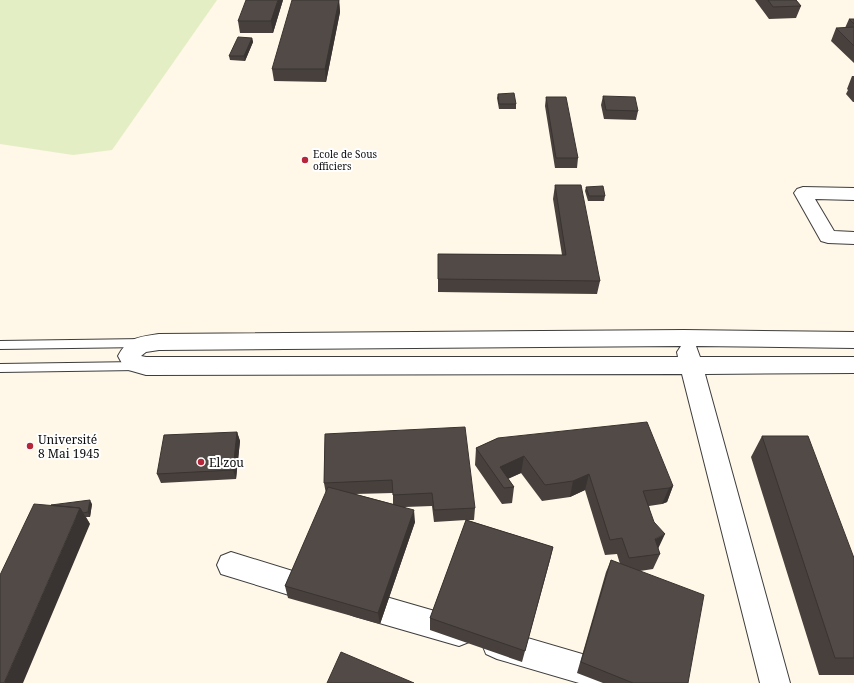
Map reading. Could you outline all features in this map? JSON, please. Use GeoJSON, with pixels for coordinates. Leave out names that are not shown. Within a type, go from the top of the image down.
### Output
{"type":"FeatureCollection","features":[{"type":"Feature","properties":{"kind":"street"},"geometry":{"type":"LineString","coordinates":[[854,194],[804,193],[828,237],[854,238]]}},
{"type":"Feature","properties":{"kind":"street"},"geometry":{"type":"LineString","coordinates":[[854,340],[684,338],[159,342],[142,345],[132,350],[129,356],[133,363],[146,366],[854,365]]}},
{"type":"Feature","properties":{"kind":"street"},"geometry":{"type":"LineString","coordinates":[[684,338],[775,683]]}},
{"type":"Feature","properties":{"kind":"street"},"geometry":{"type":"LineString","coordinates":[[232,565],[630,683]]}},
{"type":"Feature","properties":{"kind":"lane"},"geometry":{"type":"LineString","coordinates":[[0,345],[159,342]]}},
{"type":"Feature","properties":{"kind":"lane"},"geometry":{"type":"LineString","coordinates":[[0,368],[146,366]]}},
{"type":"Feature","properties":{"kind":"green space"},"geometry":{"type":"Polygon","coordinates":[[[0,0],[217,0],[112,150],[73,155],[0,144],[0,0]]]}},
{"type":"Feature","properties":{"kind":"building"},"geometry":{"type":"Polygon","coordinates":[[[246,0],[278,0],[271,21],[238,21],[246,0]]]}},
{"type":"Feature","properties":{"kind":"building"},"geometry":{"type":"Polygon","coordinates":[[[292,0],[339,0],[325,69],[272,69],[292,0]]]}},
{"type":"Feature","properties":{"kind":"building"},"geometry":{"type":"Polygon","coordinates":[[[768,0],[796,0],[801,6],[773,7],[768,0]]]}},
{"type":"Feature","properties":{"kind":"building"},"geometry":{"type":"Polygon","coordinates":[[[849,19],[854,19],[854,24],[849,19]]]}},
{"type":"Feature","properties":{"kind":"building"},"geometry":{"type":"Polygon","coordinates":[[[854,27],[854,46],[836,28],[854,27]]]}},
{"type":"Feature","properties":{"kind":"building"},"geometry":{"type":"Polygon","coordinates":[[[238,37],[252,38],[244,56],[229,56],[238,37]]]}},
{"type":"Feature","properties":{"kind":"building"},"geometry":{"type":"Polygon","coordinates":[[[514,93],[516,104],[499,104],[498,94],[514,93]]]}},
{"type":"Feature","properties":{"kind":"building"},"geometry":{"type":"Polygon","coordinates":[[[603,96],[635,97],[638,111],[606,110],[603,96]]]}},
{"type":"Feature","properties":{"kind":"building"},"geometry":{"type":"Polygon","coordinates":[[[546,97],[566,97],[578,158],[556,158],[546,97]]]}},
{"type":"Feature","properties":{"kind":"building"},"geometry":{"type":"Polygon","coordinates":[[[555,185],[581,185],[600,281],[438,279],[438,254],[566,255],[555,185]]]}},
{"type":"Feature","properties":{"kind":"building"},"geometry":{"type":"Polygon","coordinates":[[[603,186],[605,196],[589,196],[586,187],[603,186]]]}},
{"type":"Feature","properties":{"kind":"building"},"geometry":{"type":"Polygon","coordinates":[[[647,422],[673,486],[669,488],[643,491],[654,522],[665,534],[655,539],[660,554],[629,558],[622,538],[610,540],[589,474],[573,481],[545,485],[524,456],[500,467],[514,487],[504,488],[476,448],[498,438],[647,422]]]}},
{"type":"Feature","properties":{"kind":"building"},"geometry":{"type":"Polygon","coordinates":[[[465,427],[475,508],[434,510],[432,493],[393,495],[392,480],[324,483],[325,434],[465,427]]]}},
{"type":"Feature","properties":{"kind":"building","name":"El zou"},"geometry":{"type":"Polygon","coordinates":[[[237,432],[233,470],[157,474],[164,435],[237,432]]]}},
{"type":"Feature","properties":{"kind":"building"},"geometry":{"type":"Polygon","coordinates":[[[762,436],[808,436],[854,558],[854,658],[835,658],[762,436]]]}},
{"type":"Feature","properties":{"kind":"building"},"geometry":{"type":"Polygon","coordinates":[[[328,487],[414,510],[378,613],[285,586],[328,487]]]}},
{"type":"Feature","properties":{"kind":"building"},"geometry":{"type":"Polygon","coordinates":[[[90,500],[88,512],[83,513],[80,508],[51,505],[90,500]]]}},
{"type":"Feature","properties":{"kind":"building"},"geometry":{"type":"Polygon","coordinates":[[[34,504],[80,508],[4,683],[0,683],[0,575],[34,504]]]}},
{"type":"Feature","properties":{"kind":"building"},"geometry":{"type":"Polygon","coordinates":[[[466,520],[553,547],[525,651],[430,618],[466,520]]]}},
{"type":"Feature","properties":{"kind":"building"},"geometry":{"type":"Polygon","coordinates":[[[611,560],[704,595],[688,683],[633,683],[581,662],[611,560]]]}},
{"type":"Feature","properties":{"kind":"building"},"geometry":{"type":"Polygon","coordinates":[[[341,652],[414,683],[327,683],[341,652]]]}},
{"type":"Feature","properties":{"kind":"place","name":"Ecole de Sous officiers"},"geometry":{"type":"Point","coordinates":[305,160]}},
{"type":"Feature","properties":{"kind":"place","name":"Université 8 Mai 1945"},"geometry":{"type":"Point","coordinates":[30,446]}},
{"type":"Feature","properties":{"kind":"place","name":"El zou"},"geometry":{"type":"Point","coordinates":[201,462]}}]}
